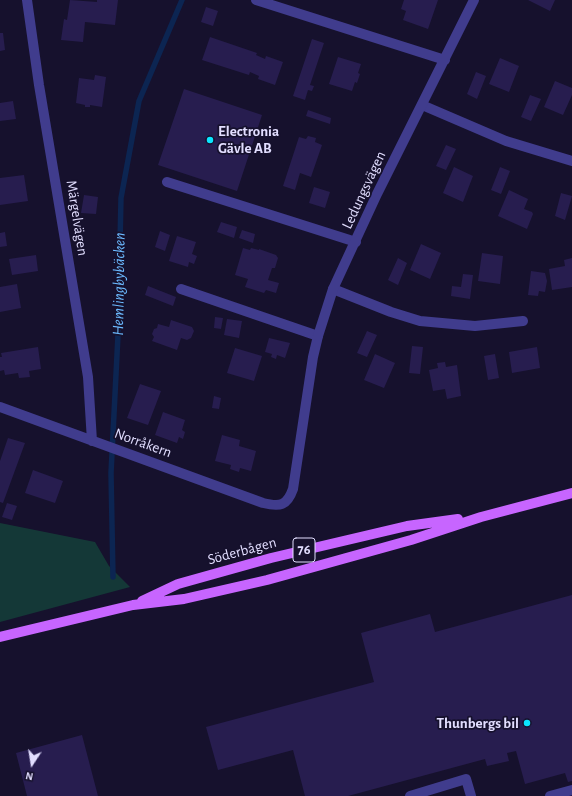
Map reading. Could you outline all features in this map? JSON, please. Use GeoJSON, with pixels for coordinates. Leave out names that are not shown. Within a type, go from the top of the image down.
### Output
{"type":"FeatureCollection","features":[{"type":"Feature","properties":{"kind":"main road","name":"Söderbågen"},"geometry":{"type":"LineString","coordinates":[[0,637],[133,605],[184,599],[267,580],[411,540],[480,516],[572,493]]}},
{"type":"Feature","properties":{"kind":"main road","name":"Söderbågen"},"geometry":{"type":"LineString","coordinates":[[133,605],[178,584],[271,558],[407,526],[480,516]]}},
{"type":"Feature","properties":{"kind":"street","name":"Märgelvägen"},"geometry":{"type":"LineString","coordinates":[[27,0],[39,85],[88,377],[92,441]]}},
{"type":"Feature","properties":{"kind":"street"},"geometry":{"type":"LineString","coordinates":[[256,0],[445,60]]}},
{"type":"Feature","properties":{"kind":"street","name":"Ledungsvägen"},"geometry":{"type":"LineString","coordinates":[[276,506],[284,504],[288,500],[293,489],[311,368],[318,336],[333,289],[377,194],[474,0]]}},
{"type":"Feature","properties":{"kind":"street"},"geometry":{"type":"LineString","coordinates":[[422,105],[506,141],[572,161]]}},
{"type":"Feature","properties":{"kind":"street"},"geometry":{"type":"LineString","coordinates":[[167,182],[356,242]]}},
{"type":"Feature","properties":{"kind":"street"},"geometry":{"type":"LineString","coordinates":[[181,289],[318,336]]}},
{"type":"Feature","properties":{"kind":"street"},"geometry":{"type":"LineString","coordinates":[[333,289],[396,314],[420,321],[475,326],[523,321]]}},
{"type":"Feature","properties":{"kind":"street","name":"Norråkern"},"geometry":{"type":"LineString","coordinates":[[0,407],[263,503],[276,506]]}},
{"type":"Feature","properties":{"kind":"street"},"geometry":{"type":"LineString","coordinates":[[410,796],[466,779],[471,796]]}},
{"type":"Feature","properties":{"kind":"street"},"geometry":{"type":"LineString","coordinates":[[550,796],[572,790]]}},
{"type":"Feature","properties":{"kind":"green space"},"geometry":{"type":"Polygon","coordinates":[[[0,523],[95,542],[109,566],[130,587],[0,622],[0,523]]]}},
{"type":"Feature","properties":{"kind":"building"},"geometry":{"type":"Polygon","coordinates":[[[70,0],[97,2],[97,0],[118,0],[115,25],[85,22],[83,42],[61,40],[64,19],[67,20],[70,0]]]}},
{"type":"Feature","properties":{"kind":"building"},"geometry":{"type":"Polygon","coordinates":[[[404,0],[438,0],[428,29],[403,20],[406,11],[401,9],[404,0]]]}},
{"type":"Feature","properties":{"kind":"building"},"geometry":{"type":"Polygon","coordinates":[[[528,0],[555,0],[550,11],[528,0]]]}},
{"type":"Feature","properties":{"kind":"building"},"geometry":{"type":"Polygon","coordinates":[[[206,7],[218,11],[213,26],[201,22],[206,7]]]}},
{"type":"Feature","properties":{"kind":"building"},"geometry":{"type":"Polygon","coordinates":[[[0,33],[3,33],[5,50],[0,51],[0,33]]]}},
{"type":"Feature","properties":{"kind":"building"},"geometry":{"type":"Polygon","coordinates":[[[210,37],[257,53],[256,55],[265,59],[266,56],[283,62],[275,85],[258,79],[259,76],[250,72],[249,75],[202,60],[210,37]]]}},
{"type":"Feature","properties":{"kind":"building"},"geometry":{"type":"Polygon","coordinates":[[[312,39],[324,43],[310,85],[314,86],[312,91],[308,90],[305,100],[293,96],[312,39]]]}},
{"type":"Feature","properties":{"kind":"building"},"geometry":{"type":"Polygon","coordinates":[[[338,57],[361,64],[357,83],[355,82],[352,91],[329,84],[338,57]]]}},
{"type":"Feature","properties":{"kind":"building"},"geometry":{"type":"Polygon","coordinates":[[[500,58],[519,66],[509,92],[489,84],[500,58]]]}},
{"type":"Feature","properties":{"kind":"building"},"geometry":{"type":"Polygon","coordinates":[[[476,72],[486,76],[477,99],[467,94],[476,72]]]}},
{"type":"Feature","properties":{"kind":"building"},"geometry":{"type":"Polygon","coordinates":[[[95,75],[106,77],[102,107],[90,105],[90,107],[85,107],[85,105],[76,103],[79,78],[94,80],[95,75]]]}},
{"type":"Feature","properties":{"kind":"building"},"geometry":{"type":"Polygon","coordinates":[[[555,81],[572,88],[572,95],[563,115],[544,107],[555,81]]]}},
{"type":"Feature","properties":{"kind":"building","name":"Electronia Gävle AB"},"geometry":{"type":"Polygon","coordinates":[[[184,89],[262,115],[237,191],[158,165],[184,89]]]}},
{"type":"Feature","properties":{"kind":"building"},"geometry":{"type":"Polygon","coordinates":[[[530,95],[541,99],[531,121],[521,117],[530,95]]]}},
{"type":"Feature","properties":{"kind":"building"},"geometry":{"type":"Polygon","coordinates":[[[13,101],[16,119],[0,121],[0,103],[13,101]]]}},
{"type":"Feature","properties":{"kind":"building"},"geometry":{"type":"Polygon","coordinates":[[[308,110],[331,118],[330,124],[306,116],[308,110]]]}},
{"type":"Feature","properties":{"kind":"building"},"geometry":{"type":"Polygon","coordinates":[[[308,136],[316,138],[315,142],[322,145],[311,177],[300,173],[295,190],[283,186],[299,137],[306,139],[308,136]]]}},
{"type":"Feature","properties":{"kind":"building"},"geometry":{"type":"Polygon","coordinates":[[[446,145],[456,149],[446,170],[436,166],[446,145]]]}},
{"type":"Feature","properties":{"kind":"building"},"geometry":{"type":"Polygon","coordinates":[[[454,167],[473,176],[463,202],[443,193],[454,167]]]}},
{"type":"Feature","properties":{"kind":"building"},"geometry":{"type":"Polygon","coordinates":[[[500,167],[510,171],[501,194],[491,190],[500,167]]]}},
{"type":"Feature","properties":{"kind":"building"},"geometry":{"type":"Polygon","coordinates":[[[24,175],[28,201],[0,205],[0,178],[24,175]]]}},
{"type":"Feature","properties":{"kind":"building"},"geometry":{"type":"Polygon","coordinates":[[[314,187],[330,192],[325,208],[309,203],[314,187]]]}},
{"type":"Feature","properties":{"kind":"building"},"geometry":{"type":"Polygon","coordinates":[[[509,190],[528,199],[524,209],[532,212],[533,214],[527,229],[498,216],[509,190]]]}},
{"type":"Feature","properties":{"kind":"building"},"geometry":{"type":"Polygon","coordinates":[[[561,193],[572,196],[565,220],[555,216],[561,193]]]}},
{"type":"Feature","properties":{"kind":"building"},"geometry":{"type":"Polygon","coordinates":[[[84,195],[98,197],[96,214],[81,213],[84,195]]]}},
{"type":"Feature","properties":{"kind":"building"},"geometry":{"type":"Polygon","coordinates":[[[221,222],[237,227],[234,238],[217,232],[221,222]]]}},
{"type":"Feature","properties":{"kind":"building"},"geometry":{"type":"Polygon","coordinates":[[[242,230],[255,234],[253,243],[239,238],[242,230]]]}},
{"type":"Feature","properties":{"kind":"building"},"geometry":{"type":"Polygon","coordinates":[[[160,231],[170,235],[165,251],[155,247],[160,231]]]}},
{"type":"Feature","properties":{"kind":"building"},"geometry":{"type":"Polygon","coordinates":[[[5,232],[7,246],[0,247],[0,233],[5,232]]]}},
{"type":"Feature","properties":{"kind":"building"},"geometry":{"type":"Polygon","coordinates":[[[177,236],[196,242],[192,254],[197,256],[194,264],[189,262],[188,267],[169,261],[177,236]]]}},
{"type":"Feature","properties":{"kind":"building"},"geometry":{"type":"Polygon","coordinates":[[[421,244],[441,253],[430,279],[410,270],[421,244]]]}},
{"type":"Feature","properties":{"kind":"building"},"geometry":{"type":"Polygon","coordinates":[[[243,248],[250,250],[251,248],[259,249],[276,255],[278,258],[275,268],[272,268],[268,280],[279,283],[276,293],[266,290],[264,293],[245,287],[248,279],[235,275],[243,248]]]}},
{"type":"Feature","properties":{"kind":"building"},"geometry":{"type":"Polygon","coordinates":[[[482,253],[503,256],[500,284],[478,281],[482,253]]]}},
{"type":"Feature","properties":{"kind":"building"},"geometry":{"type":"Polygon","coordinates":[[[36,255],[38,271],[12,275],[9,259],[36,255]]]}},
{"type":"Feature","properties":{"kind":"building"},"geometry":{"type":"Polygon","coordinates":[[[398,258],[407,263],[398,285],[388,280],[398,258]]]}},
{"type":"Feature","properties":{"kind":"building"},"geometry":{"type":"Polygon","coordinates":[[[572,258],[572,287],[552,290],[549,269],[565,266],[564,260],[572,258]]]}},
{"type":"Feature","properties":{"kind":"building"},"geometry":{"type":"Polygon","coordinates":[[[531,271],[545,273],[547,281],[545,292],[539,291],[538,296],[528,295],[531,271]]]}},
{"type":"Feature","properties":{"kind":"building"},"geometry":{"type":"Polygon","coordinates":[[[463,274],[473,275],[470,299],[451,296],[452,286],[461,287],[463,274]]]}},
{"type":"Feature","properties":{"kind":"building"},"geometry":{"type":"Polygon","coordinates":[[[17,284],[21,308],[0,312],[0,287],[17,284]]]}},
{"type":"Feature","properties":{"kind":"building"},"geometry":{"type":"Polygon","coordinates":[[[148,286],[176,297],[173,306],[145,295],[148,286]]]}},
{"type":"Feature","properties":{"kind":"building"},"geometry":{"type":"Polygon","coordinates":[[[215,317],[223,318],[221,329],[214,328],[215,317]]]}},
{"type":"Feature","properties":{"kind":"building"},"geometry":{"type":"Polygon","coordinates":[[[227,319],[242,321],[239,338],[224,335],[227,319]]]}},
{"type":"Feature","properties":{"kind":"building"},"geometry":{"type":"Polygon","coordinates":[[[171,320],[192,327],[194,331],[191,338],[187,340],[181,338],[177,350],[152,341],[154,337],[152,334],[154,329],[157,328],[158,324],[169,327],[171,320]]]}},
{"type":"Feature","properties":{"kind":"building"},"geometry":{"type":"Polygon","coordinates":[[[367,331],[377,335],[367,357],[357,353],[367,331]]]}},
{"type":"Feature","properties":{"kind":"building"},"geometry":{"type":"Polygon","coordinates":[[[269,338],[290,343],[285,358],[277,355],[276,359],[271,357],[272,354],[265,352],[269,338]]]}},
{"type":"Feature","properties":{"kind":"building"},"geometry":{"type":"Polygon","coordinates":[[[412,346],[423,347],[420,374],[409,373],[412,346]]]}},
{"type":"Feature","properties":{"kind":"building"},"geometry":{"type":"Polygon","coordinates":[[[38,347],[41,369],[29,371],[30,377],[19,378],[18,373],[5,375],[4,370],[0,371],[0,357],[2,357],[1,353],[38,347]]]}},
{"type":"Feature","properties":{"kind":"building"},"geometry":{"type":"Polygon","coordinates":[[[537,347],[540,368],[512,373],[509,352],[537,347]]]}},
{"type":"Feature","properties":{"kind":"building"},"geometry":{"type":"Polygon","coordinates":[[[235,348],[262,356],[254,381],[227,373],[235,348]]]}},
{"type":"Feature","properties":{"kind":"building"},"geometry":{"type":"Polygon","coordinates":[[[375,354],[395,363],[384,388],[364,380],[375,354]]]}},
{"type":"Feature","properties":{"kind":"building"},"geometry":{"type":"Polygon","coordinates":[[[495,354],[499,378],[488,380],[484,356],[495,354]]]}},
{"type":"Feature","properties":{"kind":"building"},"geometry":{"type":"Polygon","coordinates":[[[445,362],[446,367],[457,365],[461,396],[447,399],[445,389],[433,391],[429,370],[438,368],[437,363],[445,362]]]}},
{"type":"Feature","properties":{"kind":"building"},"geometry":{"type":"Polygon","coordinates":[[[140,384],[161,391],[148,425],[127,418],[140,384]]]}},
{"type":"Feature","properties":{"kind":"building"},"geometry":{"type":"Polygon","coordinates":[[[214,396],[221,398],[219,409],[212,408],[214,396]]]}},
{"type":"Feature","properties":{"kind":"building"},"geometry":{"type":"Polygon","coordinates":[[[163,412],[185,420],[182,430],[185,432],[183,439],[179,437],[177,443],[155,435],[163,412]]]}},
{"type":"Feature","properties":{"kind":"building"},"geometry":{"type":"Polygon","coordinates":[[[222,435],[240,440],[239,446],[256,451],[251,471],[240,468],[239,472],[230,469],[231,465],[215,461],[222,435]]]}},
{"type":"Feature","properties":{"kind":"building"},"geometry":{"type":"Polygon","coordinates":[[[8,438],[25,443],[3,503],[0,502],[0,461],[8,438]]]}},
{"type":"Feature","properties":{"kind":"building"},"geometry":{"type":"Polygon","coordinates":[[[33,470],[63,481],[55,503],[25,493],[33,470]]]}},
{"type":"Feature","properties":{"kind":"building"},"geometry":{"type":"Polygon","coordinates":[[[7,503],[17,506],[12,520],[2,517],[7,503]]]}},
{"type":"Feature","properties":{"kind":"building"},"geometry":{"type":"Polygon","coordinates":[[[572,595],[572,781],[568,782],[565,773],[525,784],[516,751],[507,753],[509,761],[487,766],[485,759],[348,796],[305,796],[293,750],[218,770],[206,727],[374,682],[361,633],[430,614],[435,632],[572,595]]]}},
{"type":"Feature","properties":{"kind":"building"},"geometry":{"type":"Polygon","coordinates":[[[82,735],[98,796],[27,796],[16,753],[82,735]]]}},
{"type":"Feature","properties":{"kind":"waterway","name":"Hemlingbybäcken"},"geometry":{"type":"LineString","coordinates":[[113,577],[111,473],[118,335],[121,198],[139,101],[182,0]]}},
{"type":"Feature","properties":{"kind":"place","name":"Electronia Gävle AB"},"geometry":{"type":"Point","coordinates":[210,140]}},
{"type":"Feature","properties":{"kind":"place","name":"Thunbergs bil"},"geometry":{"type":"Point","coordinates":[527,723]}}]}
